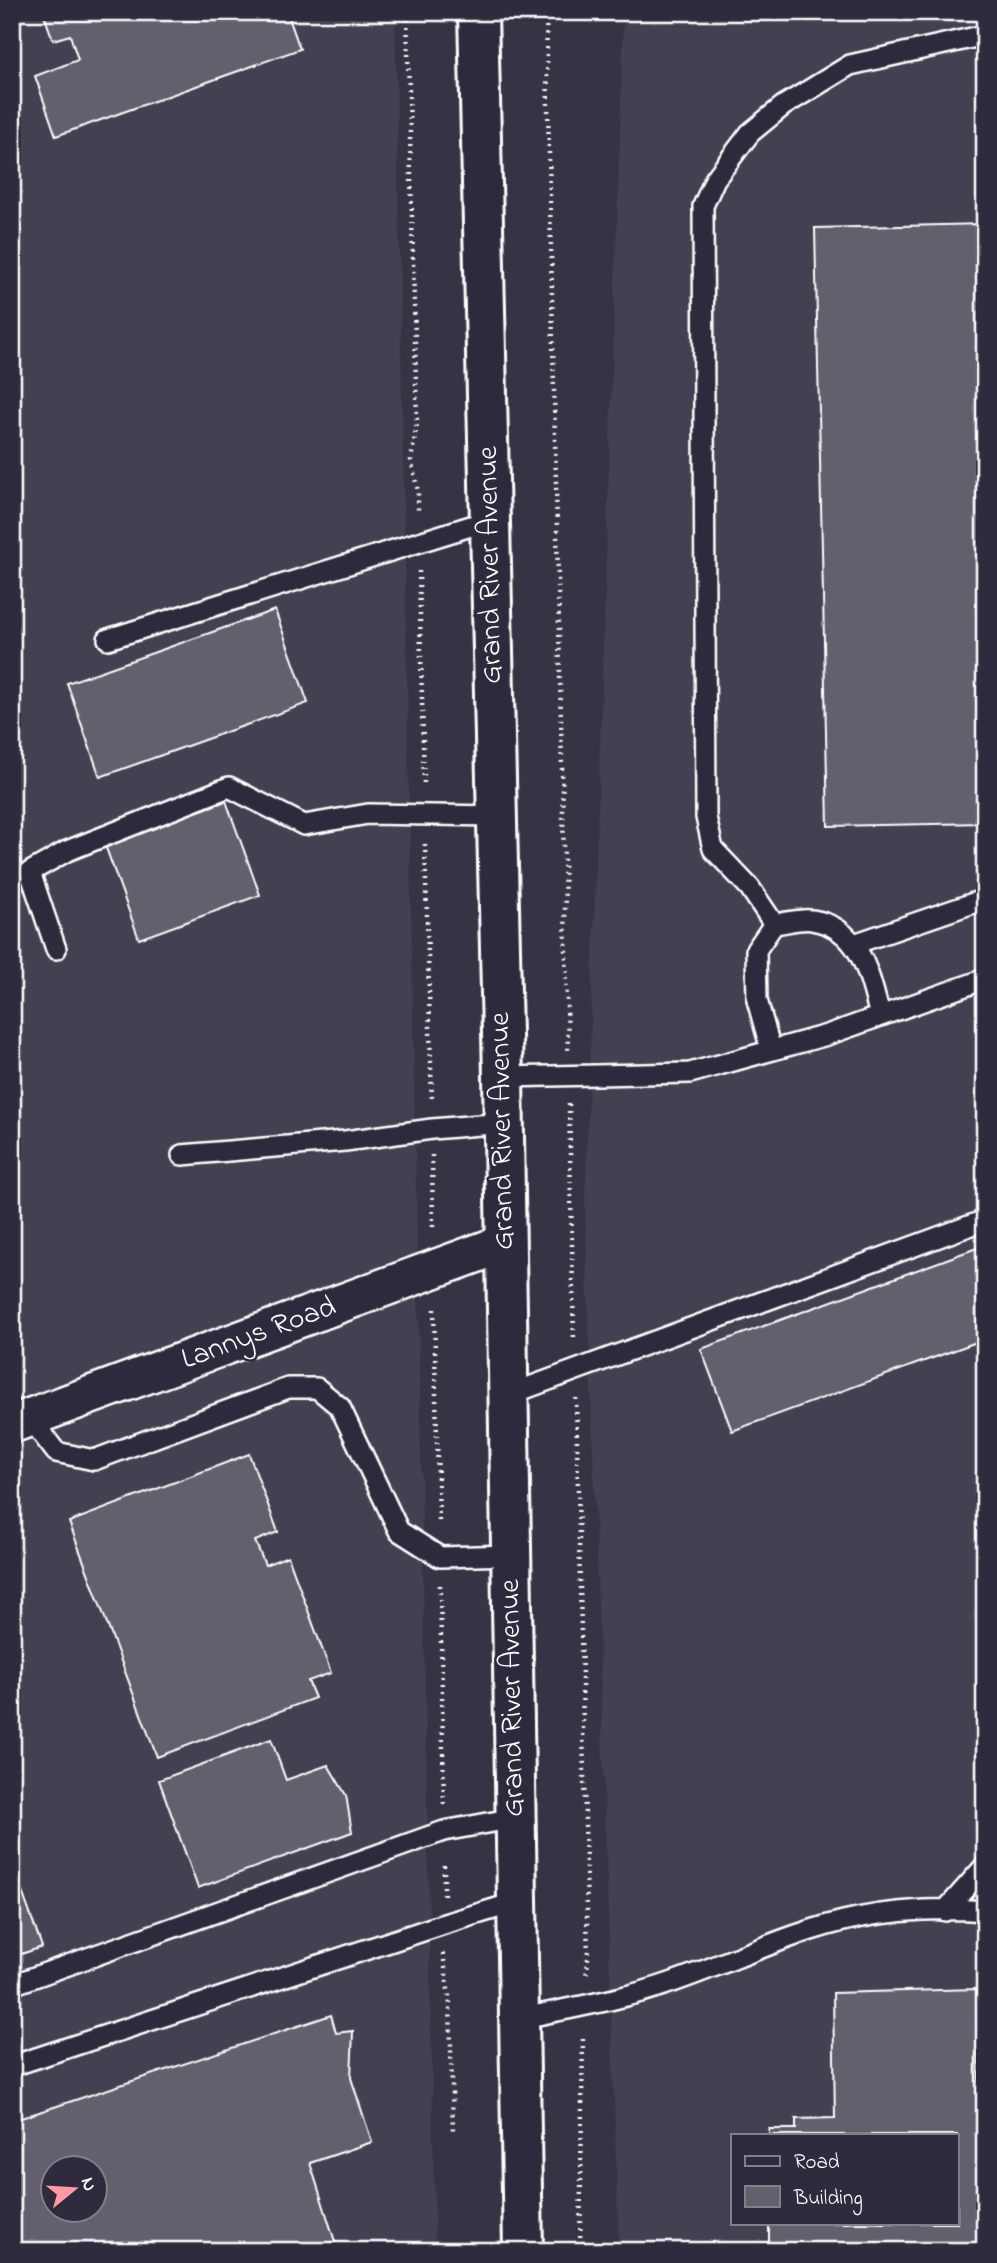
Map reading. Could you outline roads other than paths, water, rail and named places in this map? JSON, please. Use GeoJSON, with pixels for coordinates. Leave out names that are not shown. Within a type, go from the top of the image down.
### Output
{"type":"FeatureCollection","features":[{"type":"Feature","properties":{"kind":"main road","name":"Grand River Avenue"},"geometry":{"type":"LineString","coordinates":[[478,12],[503,1077],[523,2251]]}},
{"type":"Feature","properties":{"kind":"street","name":"Lannys Road"},"geometry":{"type":"LineString","coordinates":[[21,1421],[505,1243]]}},
{"type":"Feature","properties":{"kind":"lane"},"geometry":{"type":"LineString","coordinates":[[774,924],[750,888],[713,849],[706,817],[703,206],[715,179],[750,133],[783,106],[850,65],[985,35]]}},
{"type":"Feature","properties":{"kind":"lane"},"geometry":{"type":"LineString","coordinates":[[108,639],[490,520]]}},
{"type":"Feature","properties":{"kind":"lane"},"geometry":{"type":"LineString","coordinates":[[56,949],[30,872],[67,851],[229,787],[304,825],[368,814],[496,816]]}},
{"type":"Feature","properties":{"kind":"lane"},"geometry":{"type":"LineString","coordinates":[[854,944],[985,899]]}},
{"type":"Feature","properties":{"kind":"lane"},"geometry":{"type":"LineString","coordinates":[[771,1050],[757,1000],[756,950],[774,924],[812,920],[834,928],[854,944],[868,969],[880,1016]]}},
{"type":"Feature","properties":{"kind":"lane"},"geometry":{"type":"LineString","coordinates":[[503,1077],[690,1073],[827,1035],[985,979]]}},
{"type":"Feature","properties":{"kind":"lane"},"geometry":{"type":"LineString","coordinates":[[182,1155],[345,1141],[503,1123]]}},
{"type":"Feature","properties":{"kind":"lane"},"geometry":{"type":"LineString","coordinates":[[508,1395],[985,1220]]}},
{"type":"Feature","properties":{"kind":"lane"},"geometry":{"type":"LineString","coordinates":[[21,1421],[56,1452],[94,1460],[288,1388],[317,1388],[340,1407],[399,1531],[440,1557],[511,1555]]}},
{"type":"Feature","properties":{"kind":"lane"},"geometry":{"type":"LineString","coordinates":[[12,1985],[444,1831],[515,1818]]}},
{"type":"Feature","properties":{"kind":"lane"},"geometry":{"type":"LineString","coordinates":[[945,1911],[985,1866]]}},
{"type":"Feature","properties":{"kind":"lane"},"geometry":{"type":"LineString","coordinates":[[12,2066],[517,1902]]}},
{"type":"Feature","properties":{"kind":"lane"},"geometry":{"type":"LineString","coordinates":[[519,2019],[668,1984],[815,1929],[856,1918],[901,1912],[985,1911]]}}]}
